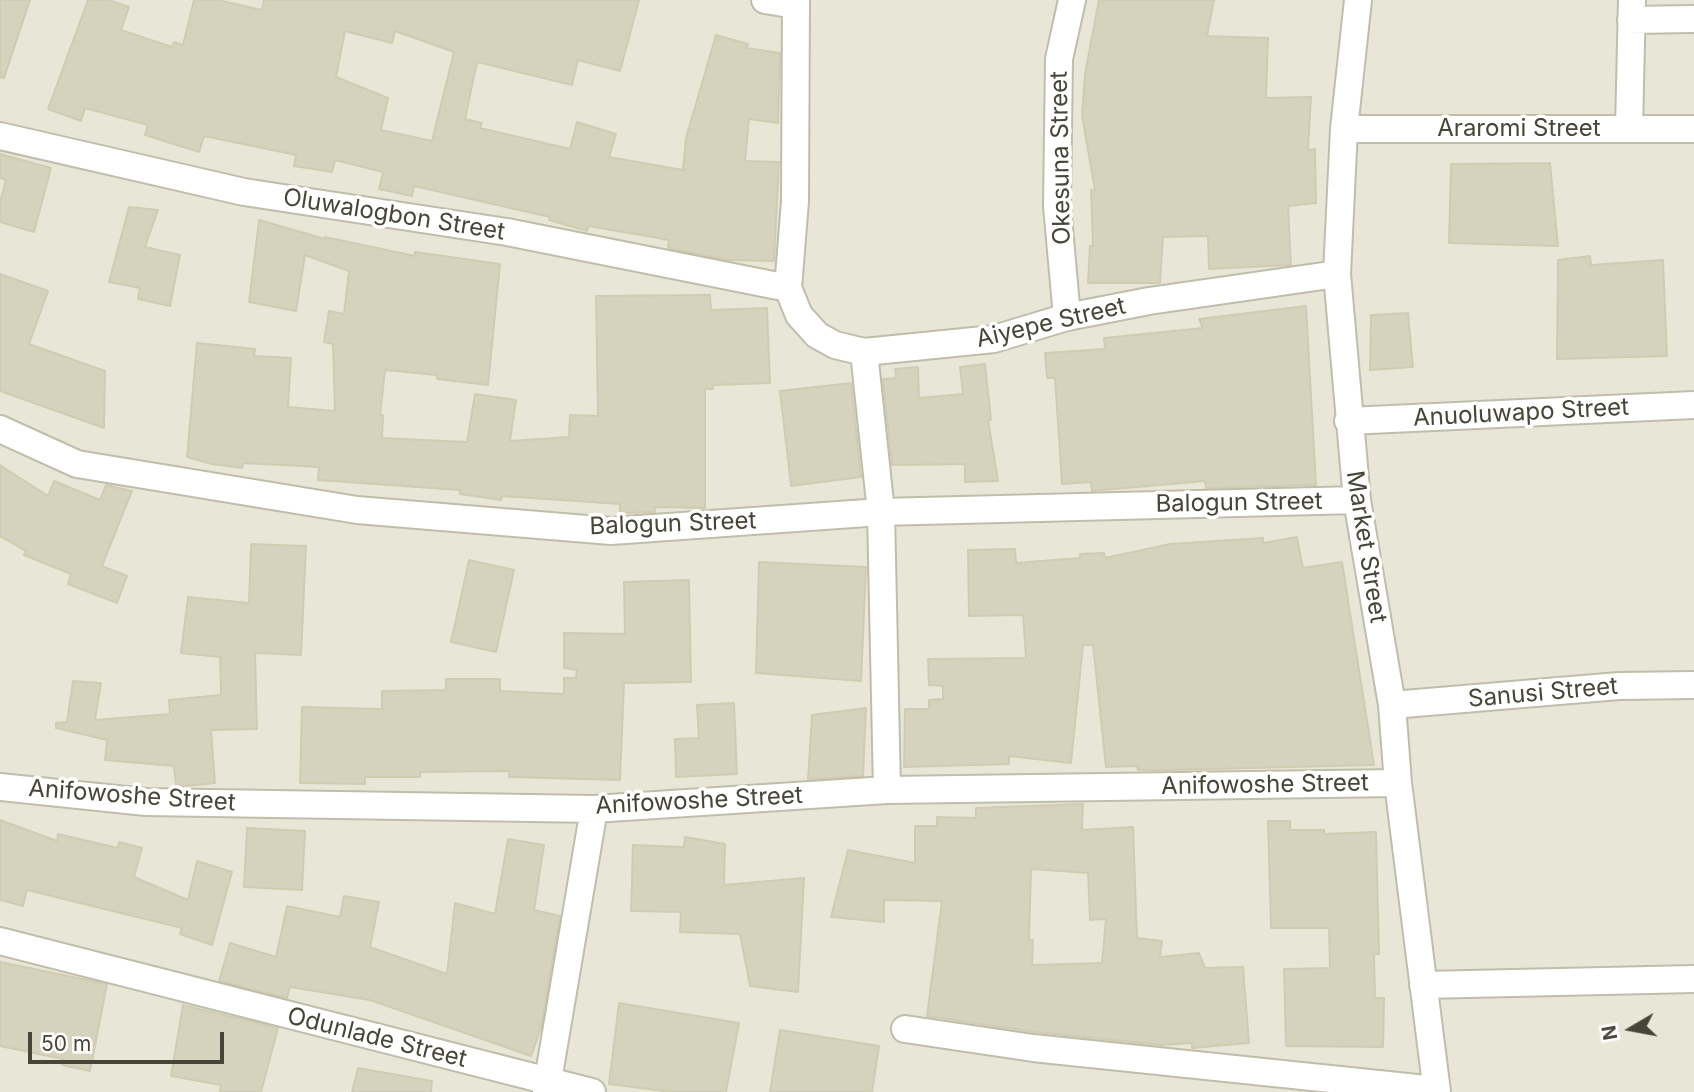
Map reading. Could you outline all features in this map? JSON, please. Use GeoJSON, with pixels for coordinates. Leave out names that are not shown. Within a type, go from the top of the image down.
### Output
{"type":"FeatureCollection","features":[{"type":"Feature","properties":{"kind":"street"},"geometry":{"type":"LineString","coordinates":[[765,0],[795,3],[795,201],[788,288]]}},
{"type":"Feature","properties":{"kind":"street","name":"Okesuna Street"},"geometry":{"type":"LineString","coordinates":[[1067,317],[1057,206],[1059,59],[1072,0]]}},
{"type":"Feature","properties":{"kind":"street","name":"Market Street"},"geometry":{"type":"LineString","coordinates":[[1358,0],[1344,129],[1337,274],[1357,500],[1392,705],[1398,783],[1437,1091]]}},
{"type":"Feature","properties":{"kind":"street"},"geometry":{"type":"LineString","coordinates":[[1629,129],[1631,10],[1694,19]]}},
{"type":"Feature","properties":{"kind":"street","name":"Araromi Street"},"geometry":{"type":"LineString","coordinates":[[1344,129],[1694,129]]}},
{"type":"Feature","properties":{"kind":"street","name":"Oluwalogbon Street"},"geometry":{"type":"LineString","coordinates":[[0,136],[244,192],[507,232],[788,288]]}},
{"type":"Feature","properties":{"kind":"street","name":"Aiyepe Street"},"geometry":{"type":"LineString","coordinates":[[788,288],[799,315],[817,335],[835,345],[864,352],[994,339],[1067,317],[1149,301],[1337,274]]}},
{"type":"Feature","properties":{"kind":"street"},"geometry":{"type":"LineString","coordinates":[[864,352],[881,512],[887,790]]}},
{"type":"Feature","properties":{"kind":"street","name":"Anuoluwapo Street"},"geometry":{"type":"LineString","coordinates":[[1348,421],[1694,405]]}},
{"type":"Feature","properties":{"kind":"street","name":"Balogun Street"},"geometry":{"type":"LineString","coordinates":[[0,429],[77,464],[358,510],[611,531],[881,512],[1357,500]]}},
{"type":"Feature","properties":{"kind":"street","name":"Sanusi Street"},"geometry":{"type":"LineString","coordinates":[[1392,705],[1619,686],[1694,685]]}},
{"type":"Feature","properties":{"kind":"street","name":"Anifowoshe Street"},"geometry":{"type":"LineString","coordinates":[[0,787],[146,802],[594,808],[887,790],[1398,783]]}},
{"type":"Feature","properties":{"kind":"street"},"geometry":{"type":"LineString","coordinates":[[547,1087],[594,808]]}},
{"type":"Feature","properties":{"kind":"street","name":"Odunlade Street"},"geometry":{"type":"LineString","coordinates":[[0,941],[547,1087],[592,1092]]}},
{"type":"Feature","properties":{"kind":"street"},"geometry":{"type":"LineString","coordinates":[[1423,985],[1694,979]]}},
{"type":"Feature","properties":{"kind":"street"},"geometry":{"type":"LineString","coordinates":[[905,1029],[1033,1048],[1437,1091]]}},
{"type":"Feature","properties":{"kind":"shaded area"},"geometry":{"type":"Polygon","coordinates":[[[0,0],[1694,0],[1694,1092],[0,1092],[0,0]]]}},
{"type":"Feature","properties":{"kind":"building"},"geometry":{"type":"Polygon","coordinates":[[[0,0],[30,0],[4,78],[0,77],[0,0]]]}},
{"type":"Feature","properties":{"kind":"building"},"geometry":{"type":"Polygon","coordinates":[[[88,0],[109,0],[129,7],[121,30],[172,47],[174,42],[183,45],[194,0],[218,0],[262,10],[264,0],[639,0],[620,71],[578,60],[572,85],[477,62],[465,119],[482,123],[480,128],[570,149],[577,122],[616,134],[609,157],[683,170],[686,138],[716,35],[748,44],[746,48],[780,53],[778,123],[749,119],[745,161],[779,162],[774,261],[726,260],[668,248],[669,240],[589,226],[587,231],[549,220],[550,217],[414,186],[412,196],[379,189],[383,172],[335,160],[332,172],[294,166],[296,155],[204,136],[199,152],[145,135],[148,125],[85,108],[81,121],[48,109],[88,0]],[[345,31],[336,77],[388,98],[381,130],[432,141],[454,52],[395,31],[392,43],[345,31]]]}},
{"type":"Feature","properties":{"kind":"building"},"geometry":{"type":"Polygon","coordinates":[[[1099,0],[1214,0],[1207,36],[1268,38],[1266,98],[1311,97],[1308,150],[1315,149],[1316,203],[1288,206],[1291,265],[1209,269],[1208,236],[1163,237],[1160,283],[1088,283],[1090,246],[1093,246],[1091,190],[1095,190],[1082,116],[1085,74],[1099,0]]]}},
{"type":"Feature","properties":{"kind":"building"},"geometry":{"type":"Polygon","coordinates":[[[0,154],[51,168],[34,232],[0,222],[0,202],[6,180],[0,178],[0,154]]]}},
{"type":"Feature","properties":{"kind":"building"},"geometry":{"type":"Polygon","coordinates":[[[1550,163],[1558,246],[1449,243],[1451,164],[1550,163]]]}},
{"type":"Feature","properties":{"kind":"building"},"geometry":{"type":"Polygon","coordinates":[[[129,207],[158,210],[145,247],[180,255],[170,306],[138,299],[140,288],[109,282],[129,207]]]}},
{"type":"Feature","properties":{"kind":"building"},"geometry":{"type":"Polygon","coordinates":[[[259,220],[325,239],[415,256],[415,252],[500,264],[488,385],[437,379],[437,375],[385,370],[380,415],[383,415],[382,438],[467,442],[475,394],[516,400],[510,441],[569,437],[570,415],[598,416],[596,296],[710,295],[711,310],[767,308],[770,383],[713,385],[713,389],[705,389],[705,508],[655,507],[655,512],[620,513],[620,504],[502,496],[501,500],[460,494],[460,490],[318,480],[319,467],[243,463],[242,468],[187,457],[197,343],[255,349],[254,356],[291,358],[288,407],[335,411],[333,344],[324,342],[329,311],[344,314],[349,271],[305,255],[296,311],[249,302],[259,220]]]}},
{"type":"Feature","properties":{"kind":"building"},"geometry":{"type":"Polygon","coordinates":[[[1590,256],[1591,265],[1663,260],[1667,356],[1557,359],[1558,260],[1590,256]]]}},
{"type":"Feature","properties":{"kind":"building"},"geometry":{"type":"Polygon","coordinates":[[[0,274],[48,291],[29,344],[105,371],[104,428],[0,391],[0,274]]]}},
{"type":"Feature","properties":{"kind":"building"},"geometry":{"type":"Polygon","coordinates":[[[1306,306],[1316,485],[1206,488],[1205,481],[1092,491],[1091,482],[1062,484],[1055,378],[1047,378],[1045,353],[1105,349],[1104,338],[1203,328],[1199,319],[1306,306]]]}},
{"type":"Feature","properties":{"kind":"building"},"geometry":{"type":"Polygon","coordinates":[[[1408,313],[1413,367],[1370,370],[1371,315],[1408,313]]]}},
{"type":"Feature","properties":{"kind":"building"},"geometry":{"type":"Polygon","coordinates":[[[985,364],[991,420],[988,420],[998,481],[965,482],[965,464],[892,465],[883,379],[896,378],[895,369],[918,367],[919,398],[963,394],[960,367],[985,364]]]}},
{"type":"Feature","properties":{"kind":"building"},"geometry":{"type":"Polygon","coordinates":[[[851,383],[861,477],[791,486],[780,391],[851,383]]]}},
{"type":"Feature","properties":{"kind":"building"},"geometry":{"type":"Polygon","coordinates":[[[0,465],[48,496],[54,481],[100,500],[106,485],[132,491],[102,566],[127,576],[117,603],[68,584],[71,574],[24,555],[26,551],[0,536],[0,465]]]}},
{"type":"Feature","properties":{"kind":"building"},"geometry":{"type":"Polygon","coordinates":[[[1297,537],[1303,568],[1342,562],[1374,765],[1168,770],[1138,770],[1137,766],[1106,767],[1093,645],[1083,645],[1071,763],[1009,756],[1009,764],[904,767],[905,709],[929,709],[929,700],[943,699],[943,686],[929,685],[928,659],[1026,658],[1023,615],[969,616],[968,550],[1015,549],[1016,563],[1080,558],[1080,554],[1104,553],[1105,558],[1170,544],[1263,538],[1263,543],[1297,537]]]}},
{"type":"Feature","properties":{"kind":"building"},"geometry":{"type":"Polygon","coordinates":[[[251,544],[306,546],[301,655],[255,653],[257,729],[211,730],[215,783],[176,787],[174,766],[105,760],[107,740],[56,728],[56,723],[67,722],[73,681],[101,683],[95,720],[170,714],[169,700],[221,695],[220,657],[181,653],[188,597],[249,603],[251,544]]]}},
{"type":"Feature","properties":{"kind":"building"},"geometry":{"type":"Polygon","coordinates":[[[469,560],[514,570],[496,652],[451,642],[469,560]]]}},
{"type":"Feature","properties":{"kind":"building"},"geometry":{"type":"Polygon","coordinates":[[[759,562],[866,567],[861,681],[756,673],[759,562]]]}},
{"type":"Feature","properties":{"kind":"building"},"geometry":{"type":"Polygon","coordinates":[[[689,580],[691,682],[624,683],[620,780],[509,777],[509,771],[420,772],[420,777],[365,777],[365,784],[300,783],[302,707],[382,709],[382,691],[446,690],[446,679],[500,679],[500,691],[564,694],[564,678],[576,678],[577,670],[564,668],[564,633],[625,634],[624,582],[689,580]]]}},
{"type":"Feature","properties":{"kind":"building"},"geometry":{"type":"Polygon","coordinates":[[[734,703],[737,774],[676,777],[675,739],[699,738],[697,705],[734,703]]]}},
{"type":"Feature","properties":{"kind":"building"},"geometry":{"type":"Polygon","coordinates":[[[866,708],[863,776],[808,779],[812,715],[866,708]]]}},
{"type":"Feature","properties":{"kind":"building"},"geometry":{"type":"Polygon","coordinates":[[[1083,804],[1082,830],[1133,827],[1137,938],[1162,941],[1160,957],[1199,953],[1205,968],[1243,967],[1249,1043],[1192,1048],[1192,1043],[1161,1045],[1035,1032],[927,1016],[942,901],[884,900],[884,922],[831,917],[848,850],[915,863],[915,826],[937,826],[937,817],[976,818],[976,808],[1083,804]],[[1031,869],[1029,940],[1033,940],[1032,965],[1102,963],[1106,919],[1090,920],[1088,873],[1031,869]]]}},
{"type":"Feature","properties":{"kind":"building"},"geometry":{"type":"Polygon","coordinates":[[[0,820],[57,841],[58,834],[118,848],[119,842],[142,848],[134,877],[188,900],[197,861],[232,872],[212,945],[180,934],[182,928],[27,890],[23,906],[0,900],[0,820]]]}},
{"type":"Feature","properties":{"kind":"building"},"geometry":{"type":"Polygon","coordinates":[[[1268,821],[1290,821],[1290,830],[1324,830],[1324,834],[1376,832],[1379,954],[1374,954],[1375,998],[1384,998],[1383,1047],[1286,1046],[1284,969],[1330,968],[1329,928],[1271,928],[1268,821]]]}},
{"type":"Feature","properties":{"kind":"building"},"geometry":{"type":"Polygon","coordinates":[[[247,828],[305,831],[302,890],[244,887],[247,828]]]}},
{"type":"Feature","properties":{"kind":"building"},"geometry":{"type":"Polygon","coordinates":[[[685,837],[725,844],[724,885],[804,878],[798,992],[750,986],[740,934],[680,932],[681,912],[631,911],[633,845],[684,847],[685,837]]]}},
{"type":"Feature","properties":{"kind":"building"},"geometry":{"type":"Polygon","coordinates":[[[508,839],[544,845],[534,910],[560,916],[541,1028],[531,1056],[370,1000],[290,987],[287,998],[219,981],[230,943],[276,957],[287,906],[340,917],[344,896],[379,902],[370,947],[447,974],[455,903],[495,914],[508,839]]]}},
{"type":"Feature","properties":{"kind":"building"},"geometry":{"type":"Polygon","coordinates":[[[0,962],[107,984],[90,1071],[62,1065],[63,1059],[0,1046],[0,962]]]}},
{"type":"Feature","properties":{"kind":"building"},"geometry":{"type":"Polygon","coordinates":[[[619,1003],[739,1023],[726,1092],[672,1092],[609,1084],[619,1003]]]}},
{"type":"Feature","properties":{"kind":"building"},"geometry":{"type":"Polygon","coordinates":[[[183,1005],[278,1028],[261,1092],[220,1092],[221,1085],[171,1076],[183,1005]]]}},
{"type":"Feature","properties":{"kind":"building"},"geometry":{"type":"Polygon","coordinates":[[[780,1030],[879,1046],[872,1092],[770,1092],[780,1030]]]}},
{"type":"Feature","properties":{"kind":"building"},"geometry":{"type":"Polygon","coordinates":[[[358,1068],[432,1081],[431,1092],[352,1092],[358,1068]]]}}]}
